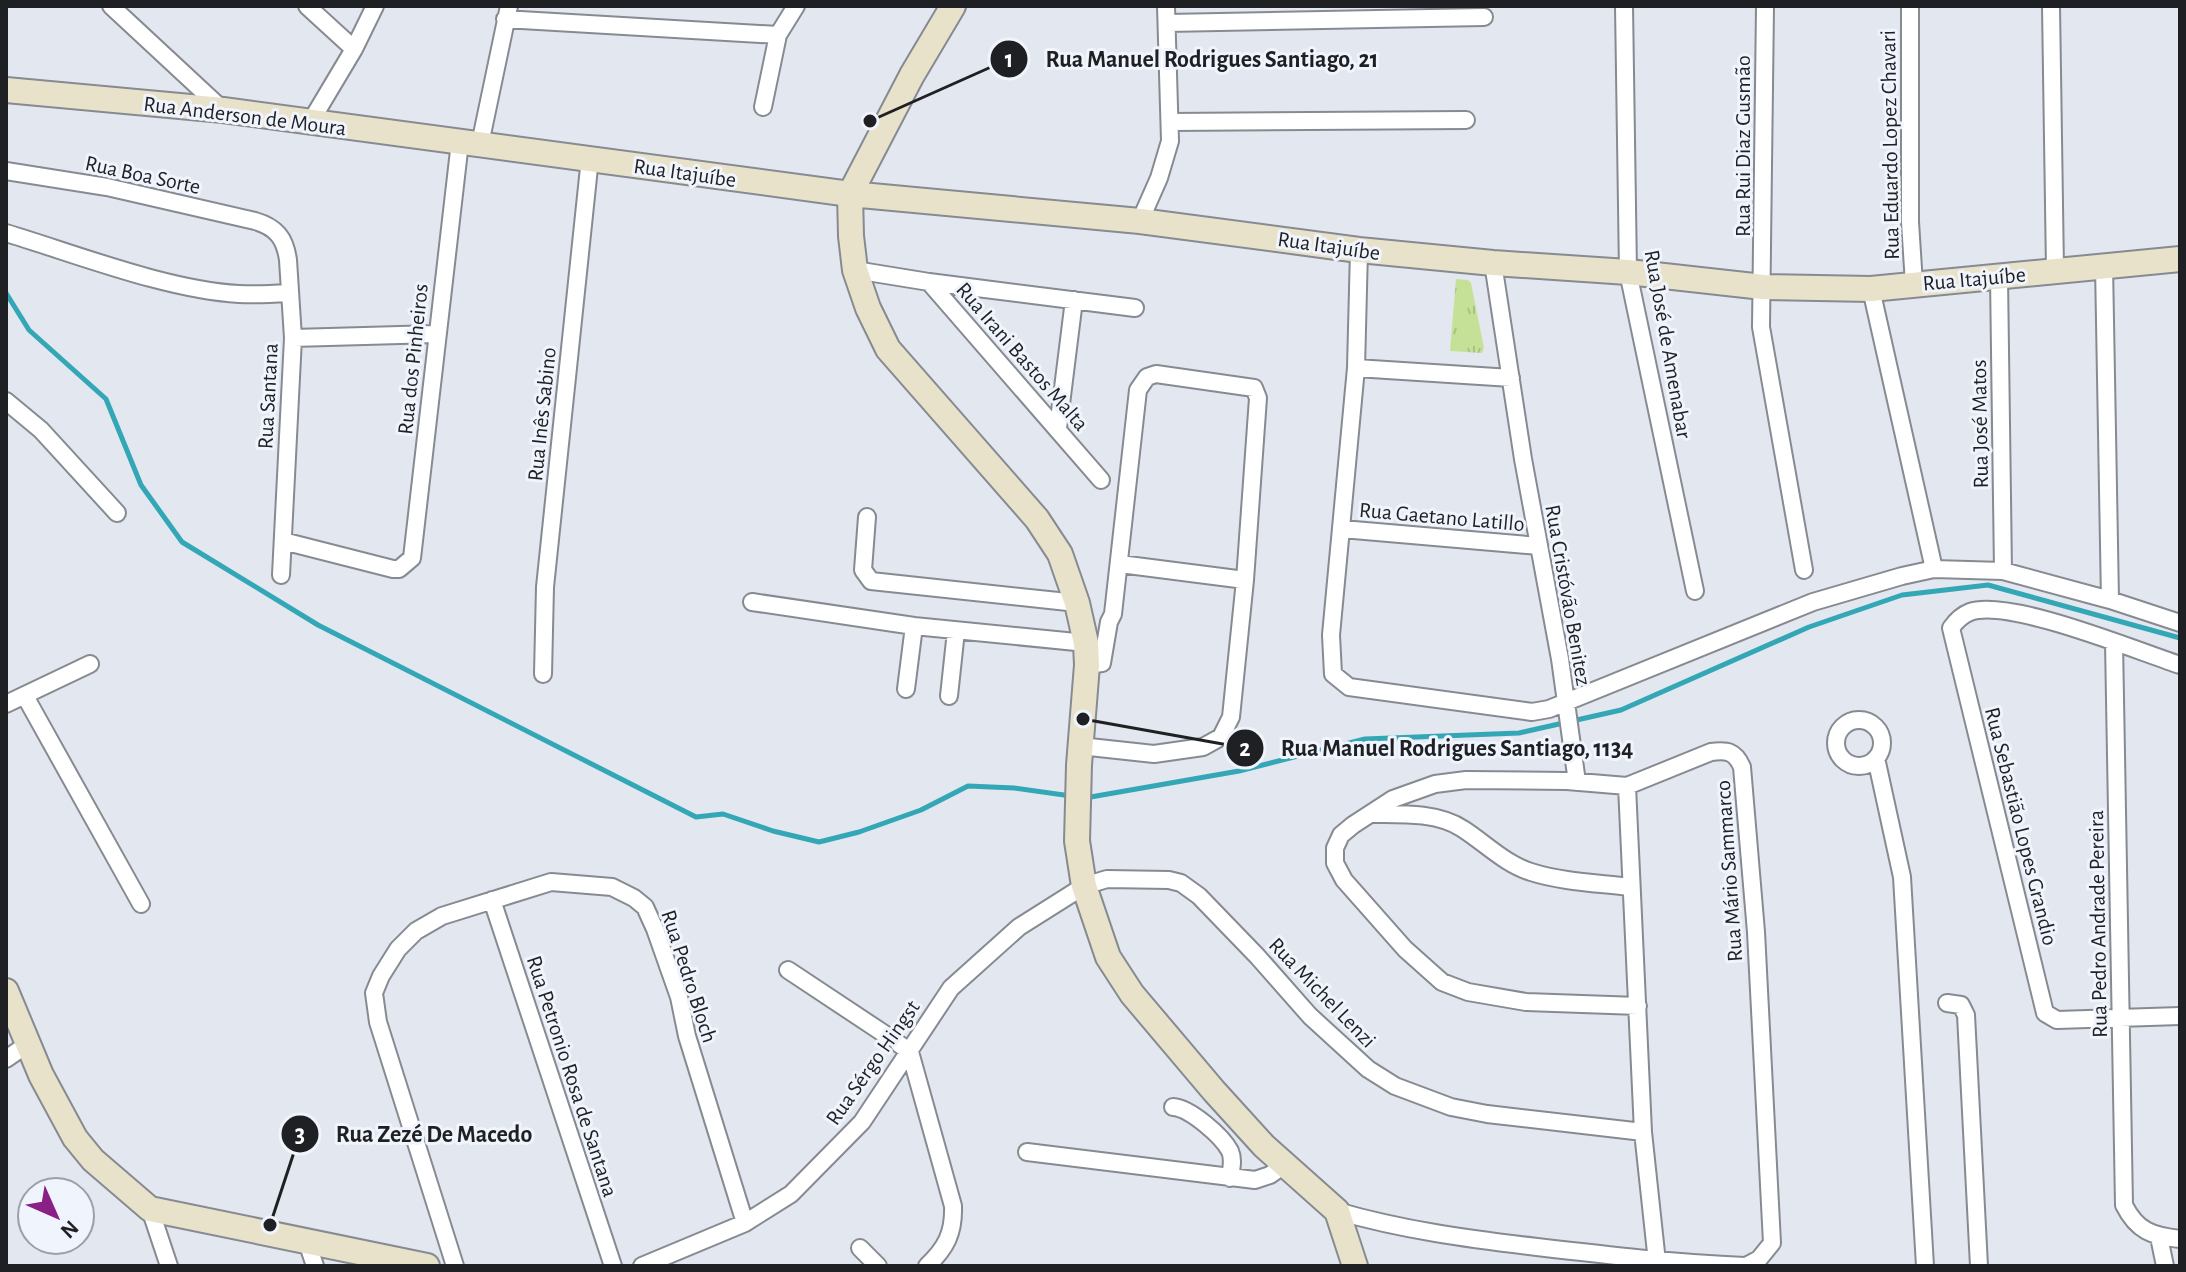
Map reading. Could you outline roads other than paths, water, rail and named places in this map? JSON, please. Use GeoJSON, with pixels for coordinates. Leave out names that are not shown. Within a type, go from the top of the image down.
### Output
{"type":"FeatureCollection","features":[{"type":"Feature","properties":{"kind":"main road"},"geometry":{"type":"LineString","coordinates":[[953,6],[912,75],[850,194],[855,270],[868,308],[888,349],[1037,519],[1060,554],[1077,603],[1086,654],[1077,841],[1084,886],[1108,957],[1132,994],[1214,1091],[1284,1165],[1337,1211],[1355,1266]]}},
{"type":"Feature","properties":{"kind":"main road","name":"Rua Anderson de Moura"},"geometry":{"type":"LineString","coordinates":[[7,90],[223,110],[470,143]]}},
{"type":"Feature","properties":{"kind":"main road","name":"Rua Itajuíbe"},"geometry":{"type":"LineString","coordinates":[[470,143],[850,194],[1140,221],[1359,250],[1628,272],[1763,287],[1871,289],[2180,259]]}},
{"type":"Feature","properties":{"kind":"main road"},"geometry":{"type":"LineString","coordinates":[[6,991],[47,1087],[75,1138],[93,1160],[150,1209],[427,1266]]}},
{"type":"Feature","properties":{"kind":"street"},"geometry":{"type":"LineString","coordinates":[[111,6],[223,110]]}},
{"type":"Feature","properties":{"kind":"street"},"geometry":{"type":"LineString","coordinates":[[307,6],[354,49]]}},
{"type":"Feature","properties":{"kind":"street"},"geometry":{"type":"LineString","coordinates":[[311,121],[354,49],[375,6]]}},
{"type":"Feature","properties":{"kind":"street"},"geometry":{"type":"LineString","coordinates":[[763,107],[778,35],[796,6]]}},
{"type":"Feature","properties":{"kind":"street","name":"Rua José de Amenabar"},"geometry":{"type":"LineString","coordinates":[[1624,6],[1628,272],[1695,591]]}},
{"type":"Feature","properties":{"kind":"street","name":"Rua Rui Diaz Gusmão"},"geometry":{"type":"LineString","coordinates":[[1765,6],[1761,327],[1804,570]]}},
{"type":"Feature","properties":{"kind":"street","name":"Rua Eduardo Lopez Chavari"},"geometry":{"type":"LineString","coordinates":[[1910,6],[1910,222],[1914,284]]}},
{"type":"Feature","properties":{"kind":"street"},"geometry":{"type":"LineString","coordinates":[[2051,6],[2055,270]]}},
{"type":"Feature","properties":{"kind":"street"},"geometry":{"type":"LineString","coordinates":[[507,12],[778,35]]}},
{"type":"Feature","properties":{"kind":"street","name":"Rua dos Pinheiros"},"geometry":{"type":"LineString","coordinates":[[283,541],[393,569],[408,563],[414,545],[436,334],[470,143],[507,12]]}},
{"type":"Feature","properties":{"kind":"street"},"geometry":{"type":"LineString","coordinates":[[1140,221],[1165,162],[1170,141],[1166,15],[1484,17]]}},
{"type":"Feature","properties":{"kind":"street"},"geometry":{"type":"LineString","coordinates":[[1170,122],[1466,120]]}},
{"type":"Feature","properties":{"kind":"street","name":"Rua Inês Sabino"},"geometry":{"type":"LineString","coordinates":[[543,674],[545,587],[590,158]]}},
{"type":"Feature","properties":{"kind":"street","name":"Rua Boa Sorte"},"geometry":{"type":"LineString","coordinates":[[6,171],[107,187],[270,225]]}},
{"type":"Feature","properties":{"kind":"street","name":"Rua Santana"},"geometry":{"type":"LineString","coordinates":[[270,225],[287,249],[293,338],[281,575]]}},
{"type":"Feature","properties":{"kind":"street"},"geometry":{"type":"LineString","coordinates":[[6,233],[208,290],[240,294],[288,293]]}},
{"type":"Feature","properties":{"kind":"street","name":"Rua Cristóvão Benitez"},"geometry":{"type":"LineString","coordinates":[[1359,250],[1356,368],[1330,664],[1333,674],[1349,687],[1361,690],[1532,712],[1567,709],[1493,263]]}},
{"type":"Feature","properties":{"kind":"street"},"geometry":{"type":"LineString","coordinates":[[2104,265],[2110,600]]}},
{"type":"Feature","properties":{"kind":"street","name":"Rua Irani Bastos Malta"},"geometry":{"type":"LineString","coordinates":[[855,270],[929,282],[1101,480]]}},
{"type":"Feature","properties":{"kind":"street","name":"Rua José Matos"},"geometry":{"type":"LineString","coordinates":[[1999,277],[2003,571]]}},
{"type":"Feature","properties":{"kind":"street"},"geometry":{"type":"LineString","coordinates":[[929,282],[1135,308]]}},
{"type":"Feature","properties":{"kind":"street"},"geometry":{"type":"LineString","coordinates":[[1871,289],[1934,569]]}},
{"type":"Feature","properties":{"kind":"street"},"geometry":{"type":"LineString","coordinates":[[1058,428],[1074,300]]}},
{"type":"Feature","properties":{"kind":"street"},"geometry":{"type":"LineString","coordinates":[[293,338],[436,334]]}},
{"type":"Feature","properties":{"kind":"street"},"geometry":{"type":"LineString","coordinates":[[1356,368],[1511,378]]}},
{"type":"Feature","properties":{"kind":"street"},"geometry":{"type":"LineString","coordinates":[[752,602],[956,631],[1086,654],[1102,663],[1120,564],[1138,390],[1147,377],[1156,374],[1254,388],[1257,393],[1245,580],[1231,717],[1221,737],[1203,747],[1154,754],[1080,756]]}},
{"type":"Feature","properties":{"kind":"street"},"geometry":{"type":"LineString","coordinates":[[6,401],[41,430],[117,513]]}},
{"type":"Feature","properties":{"kind":"street"},"geometry":{"type":"LineString","coordinates":[[867,517],[863,570],[871,581],[1077,603]]}},
{"type":"Feature","properties":{"kind":"street","name":"Rua Gaetano Latillo"},"geometry":{"type":"LineString","coordinates":[[1342,529],[1539,546]]}},
{"type":"Feature","properties":{"kind":"street"},"geometry":{"type":"LineString","coordinates":[[1120,564],[1245,580]]}},
{"type":"Feature","properties":{"kind":"street"},"geometry":{"type":"LineString","coordinates":[[1577,782],[1567,709],[1813,602],[1902,576],[1934,569],[2003,571],[2180,623]]}},
{"type":"Feature","properties":{"kind":"street","name":"Rua Sebastião Lopes Grandio"},"geometry":{"type":"LineString","coordinates":[[2114,642],[2028,615],[1997,611],[1973,611],[1962,616],[1951,628],[2043,1008],[2048,1016],[2057,1020],[2121,1017]]}},
{"type":"Feature","properties":{"kind":"street"},"geometry":{"type":"LineString","coordinates":[[906,689],[914,626]]}},
{"type":"Feature","properties":{"kind":"street"},"geometry":{"type":"LineString","coordinates":[[949,696],[956,631]]}},
{"type":"Feature","properties":{"kind":"street"},"geometry":{"type":"LineString","coordinates":[[2114,642],[2180,665]]}},
{"type":"Feature","properties":{"kind":"street","name":"Rua Pedro Andrade Pereira"},"geometry":{"type":"LineString","coordinates":[[2114,642],[2124,1205],[2131,1220],[2141,1230],[2159,1237]]}},
{"type":"Feature","properties":{"kind":"street"},"geometry":{"type":"LineString","coordinates":[[6,704],[90,664]]}},
{"type":"Feature","properties":{"kind":"street"},"geometry":{"type":"LineString","coordinates":[[25,696],[141,904]]}},
{"type":"Feature","properties":{"kind":"street","name":"Rua Mário Sammarco"},"geometry":{"type":"LineString","coordinates":[[1627,786],[1711,752],[1725,750],[1733,753],[1742,767],[1756,932],[1772,1243],[1759,1259],[1746,1266]]}},
{"type":"Feature","properties":{"kind":"street"},"geometry":{"type":"LineString","coordinates":[[1876,758],[1902,877],[1925,1266]]}},
{"type":"Feature","properties":{"kind":"street"},"geometry":{"type":"LineString","coordinates":[[1638,1006],[1526,1002],[1468,992],[1442,982],[1405,949],[1344,880],[1335,863],[1335,848],[1341,835],[1393,799],[1435,784],[1466,780],[1627,786],[1630,887],[1638,1006],[1643,1132],[1657,1262]]}},
{"type":"Feature","properties":{"kind":"street"},"geometry":{"type":"LineString","coordinates":[[1371,814],[1413,815],[1442,820],[1460,826],[1493,852],[1530,872],[1630,887]]}},
{"type":"Feature","properties":{"kind":"street","name":"Rua Michel Lenzi"},"geometry":{"type":"LineString","coordinates":[[1084,886],[1107,879],[1144,878],[1181,883],[1199,896],[1345,1050],[1395,1086],[1451,1107],[1487,1114],[1643,1132]]}},
{"type":"Feature","properties":{"kind":"street","name":"Rua Pedro Bloch"},"geometry":{"type":"LineString","coordinates":[[455,1266],[378,1022],[374,993],[398,949],[416,931],[442,916],[551,882],[612,887],[645,907],[679,997],[687,1036],[745,1223]]}},
{"type":"Feature","properties":{"kind":"street","name":"Rua Sérgo Hingst"},"geometry":{"type":"LineString","coordinates":[[642,1266],[745,1223],[791,1194],[862,1122],[899,1044],[951,988],[1019,927],[1084,886]]}},
{"type":"Feature","properties":{"kind":"street","name":"Rua Petronio Rosa de Santana"},"geometry":{"type":"LineString","coordinates":[[492,900],[613,1266]]}},
{"type":"Feature","properties":{"kind":"street"},"geometry":{"type":"LineString","coordinates":[[788,970],[899,1044],[953,1206],[954,1225],[949,1241],[927,1266]]}},
{"type":"Feature","properties":{"kind":"street"},"geometry":{"type":"LineString","coordinates":[[1947,1003],[1961,1005],[1966,1015],[1979,1266]]}},
{"type":"Feature","properties":{"kind":"street"},"geometry":{"type":"LineString","coordinates":[[2121,1017],[2180,1016]]}},
{"type":"Feature","properties":{"kind":"street"},"geometry":{"type":"LineString","coordinates":[[6,1059],[29,1043]]}},
{"type":"Feature","properties":{"kind":"street"},"geometry":{"type":"LineString","coordinates":[[1173,1107],[1183,1107],[1193,1113],[1229,1149],[1232,1164],[1230,1178]]}},
{"type":"Feature","properties":{"kind":"street"},"geometry":{"type":"LineString","coordinates":[[1027,1152],[1255,1180],[1270,1175],[1284,1165]]}},
{"type":"Feature","properties":{"kind":"street"},"geometry":{"type":"LineString","coordinates":[[150,1209],[169,1266]]}},
{"type":"Feature","properties":{"kind":"street"},"geometry":{"type":"LineString","coordinates":[[1337,1211],[1452,1237],[1657,1262],[1746,1266]]}},
{"type":"Feature","properties":{"kind":"street"},"geometry":{"type":"LineString","coordinates":[[2165,1266],[2159,1237],[2180,1239]]}},
{"type":"Feature","properties":{"kind":"street"},"geometry":{"type":"LineString","coordinates":[[306,1239],[315,1266]]}},
{"type":"Feature","properties":{"kind":"street"},"geometry":{"type":"LineString","coordinates":[[860,1248],[878,1266]]}},
{"type":"Feature","properties":{"kind":"waterway"},"geometry":{"type":"LineString","coordinates":[[6,293],[29,330],[106,399],[141,485],[182,542],[318,625],[696,817],[723,814],[819,842],[859,832],[921,810],[968,786],[1014,788],[1071,796]]}},
{"type":"Feature","properties":{"kind":"waterway"},"geometry":{"type":"LineString","coordinates":[[1085,798],[1239,771],[1365,739],[1519,733],[1621,710],[1809,627],[1902,595],[1988,585],[2180,638]]}},
{"type":"Feature","properties":{"kind":"place","name":"Rua Manuel Rodrigues Santiago, 21"},"geometry":{"type":"Point","coordinates":[870,121]}},
{"type":"Feature","properties":{"kind":"place","name":"Rua Manuel Rodrigues Santiago, 1134"},"geometry":{"type":"Point","coordinates":[1083,719]}},
{"type":"Feature","properties":{"kind":"place","name":"Rua Zezé De Macedo"},"geometry":{"type":"Point","coordinates":[270,1225]}}]}
